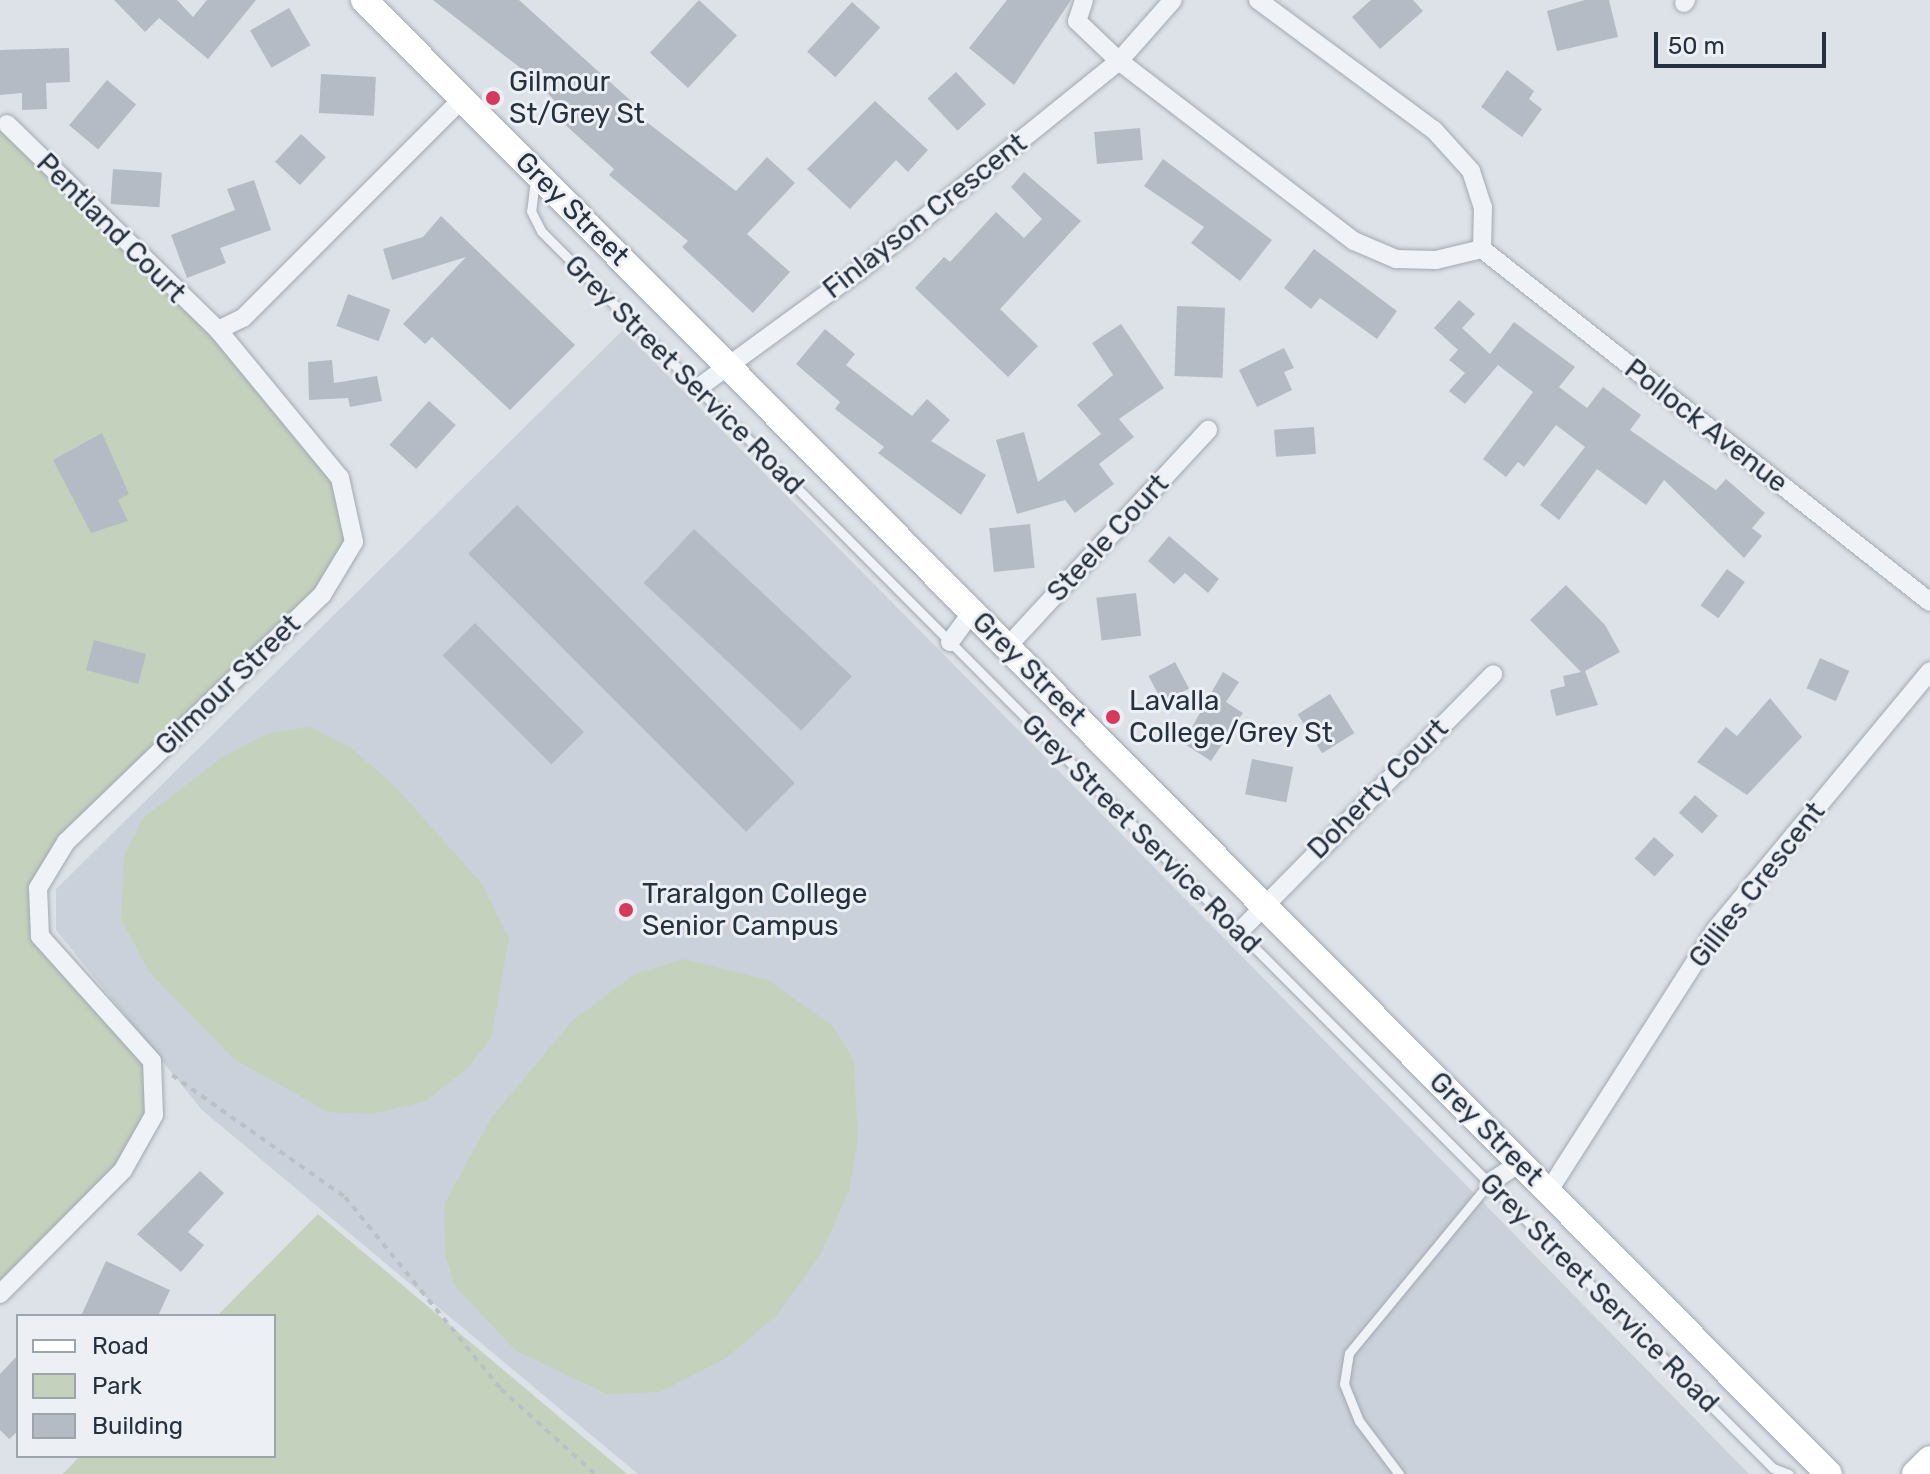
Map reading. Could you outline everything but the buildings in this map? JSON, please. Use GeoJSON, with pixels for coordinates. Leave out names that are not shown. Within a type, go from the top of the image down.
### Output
{"type":"FeatureCollection","features":[{"type":"Feature","properties":{"kind":"main road","name":"Grey Street"},"geometry":{"type":"LineString","coordinates":[[372,3],[462,99],[1520,1163],[1821,1473]]}},
{"type":"Feature","properties":{"kind":"main road"},"geometry":{"type":"LineString","coordinates":[[1915,1474],[1930,1459]]}},
{"type":"Feature","properties":{"kind":"street"},"geometry":{"type":"LineString","coordinates":[[1084,0],[1077,21],[1119,61],[1354,241],[1396,259],[1436,260],[1482,249],[1483,207],[1471,171],[1453,150],[1434,130],[1258,0]]}},
{"type":"Feature","properties":{"kind":"street","name":"Finlayson Crescent"},"geometry":{"type":"LineString","coordinates":[[698,388],[860,270],[1119,61],[1173,0]]}},
{"type":"Feature","properties":{"kind":"street"},"geometry":{"type":"LineString","coordinates":[[218,330],[243,318],[462,99]]}},
{"type":"Feature","properties":{"kind":"street","name":"Pentland Court"},"geometry":{"type":"LineString","coordinates":[[7,124],[218,330]]}},
{"type":"Feature","properties":{"kind":"street","name":"Pollock Avenue"},"geometry":{"type":"LineString","coordinates":[[1482,249],[1930,602]]}},
{"type":"Feature","properties":{"kind":"street","name":"Gilmour Street"},"geometry":{"type":"LineString","coordinates":[[152,1061],[40,936],[38,888],[66,842],[322,595],[354,542],[340,478],[218,330]]}},
{"type":"Feature","properties":{"kind":"street","name":"Steele Court"},"geometry":{"type":"LineString","coordinates":[[1007,647],[1208,430]]}},
{"type":"Feature","properties":{"kind":"street"},"geometry":{"type":"LineString","coordinates":[[950,642],[972,612]]}},
{"type":"Feature","properties":{"kind":"street","name":"Gillies Crescent"},"geometry":{"type":"LineString","coordinates":[[1548,1192],[1716,929],[1930,671]]}},
{"type":"Feature","properties":{"kind":"street","name":"Doherty Court"},"geometry":{"type":"LineString","coordinates":[[1239,932],[1262,904],[1493,674]]}},
{"type":"Feature","properties":{"kind":"street"},"geometry":{"type":"LineString","coordinates":[[0,1294],[123,1170],[154,1115],[152,1061]]}},
{"type":"Feature","properties":{"kind":"street"},"geometry":{"type":"LineString","coordinates":[[1489,1183],[1520,1163]]}},
{"type":"Feature","properties":{"kind":"lane","name":"Grey Street Service Road"},"geometry":{"type":"LineString","coordinates":[[535,173],[531,211],[541,231],[1773,1468],[1789,1474]]}},
{"type":"Feature","properties":{"kind":"lane"},"geometry":{"type":"LineString","coordinates":[[1399,1474],[1359,1421],[1344,1384],[1349,1353],[1489,1183]]}},
{"type":"Feature","properties":{"kind":"path"},"geometry":{"type":"LineString","coordinates":[[152,1061],[345,1197],[501,1389],[595,1474]]}},
{"type":"Feature","properties":{"kind":"shaded area","name":"Traralgon College Senior Campus"},"geometry":{"type":"Polygon","coordinates":[[[623,330],[1749,1474],[638,1474],[202,1110],[56,930],[56,889],[623,330]]]}},
{"type":"Feature","properties":{"kind":"green space"},"geometry":{"type":"Polygon","coordinates":[[[0,126],[199,314],[340,478],[354,542],[322,595],[66,842],[38,888],[41,936],[152,1061],[154,1115],[123,1170],[0,1294],[0,126]]]}},
{"type":"Feature","properties":{"kind":"green space"},"geometry":{"type":"Polygon","coordinates":[[[310,727],[350,747],[396,787],[482,884],[509,939],[491,1038],[468,1068],[426,1101],[373,1114],[328,1112],[234,1059],[149,972],[121,919],[124,855],[144,817],[224,756],[268,733],[310,727]]]}},
{"type":"Feature","properties":{"kind":"green space"},"geometry":{"type":"Polygon","coordinates":[[[684,959],[768,980],[833,1026],[854,1061],[858,1141],[849,1191],[820,1255],[778,1314],[725,1359],[660,1392],[607,1394],[516,1351],[455,1286],[445,1255],[444,1204],[491,1118],[572,1021],[636,973],[684,959]]]}},
{"type":"Feature","properties":{"kind":"green space"},"geometry":{"type":"Polygon","coordinates":[[[318,1214],[627,1474],[63,1474],[78,1458],[276,1458],[276,1314],[219,1314],[318,1214]]]}},
{"type":"Feature","properties":{"kind":"place","name":"Gilmour St/Grey St"},"geometry":{"type":"Point","coordinates":[493,98]}},
{"type":"Feature","properties":{"kind":"place","name":"Lavalla College/Grey St"},"geometry":{"type":"Point","coordinates":[1113,717]}},
{"type":"Feature","properties":{"kind":"place","name":"Traralgon College Senior Campus"},"geometry":{"type":"Point","coordinates":[626,910]}}]}
